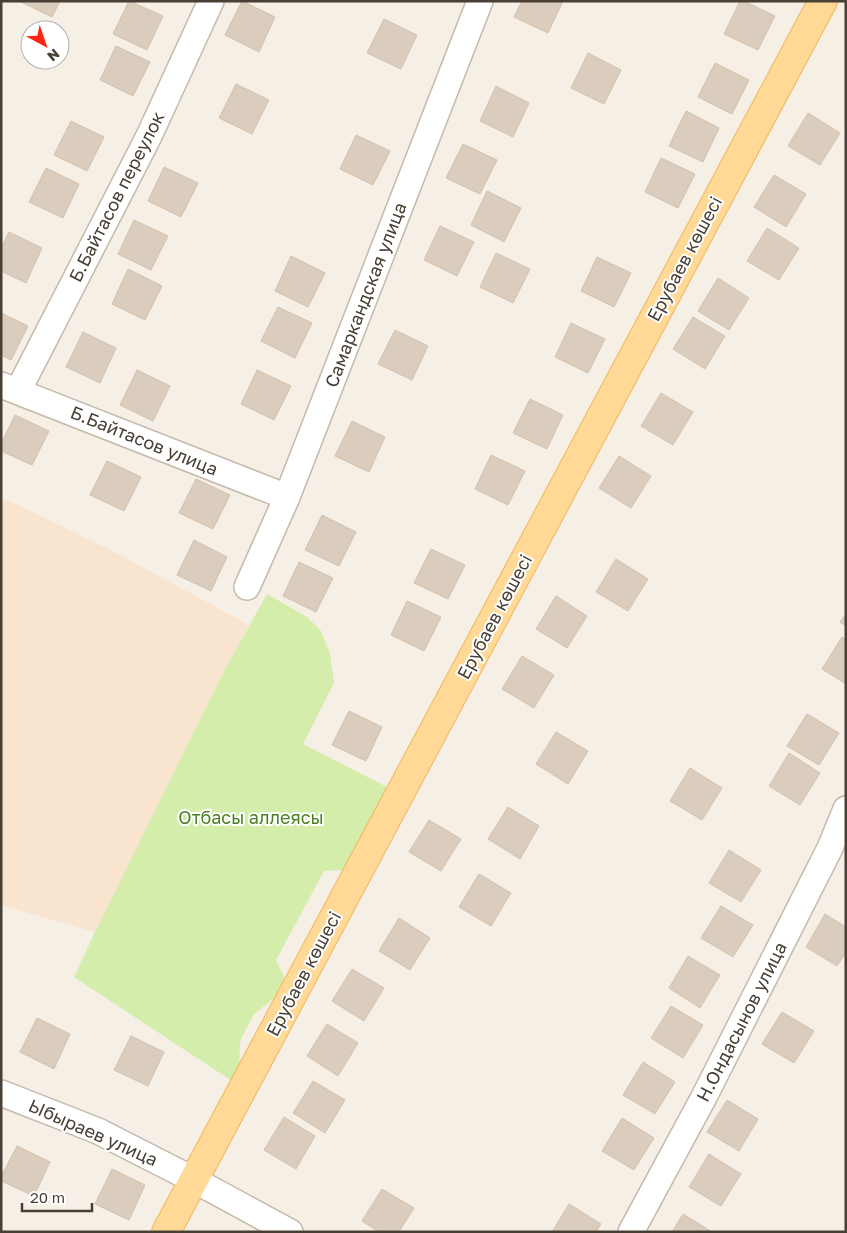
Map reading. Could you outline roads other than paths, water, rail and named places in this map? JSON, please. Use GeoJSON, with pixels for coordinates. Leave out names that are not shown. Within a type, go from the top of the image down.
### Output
{"type":"FeatureCollection","features":[{"type":"Feature","properties":{"kind":"main road","name":"Ерубаев көшесі"},"geometry":{"type":"LineString","coordinates":[[166,1232],[823,1]]}},
{"type":"Feature","properties":{"kind":"street","name":"Б.Байтасов переулок"},"geometry":{"type":"LineString","coordinates":[[10,388],[149,136],[211,1]]}},
{"type":"Feature","properties":{"kind":"street","name":"Самаркандская улица"},"geometry":{"type":"LineString","coordinates":[[247,587],[287,497],[480,1]]}},
{"type":"Feature","properties":{"kind":"street","name":"Б.Байтасов улица"},"geometry":{"type":"LineString","coordinates":[[10,388],[287,497]]}},
{"type":"Feature","properties":{"kind":"street","name":"Н.Ондасынов улица"},"geometry":{"type":"LineString","coordinates":[[631,1232],[838,854],[846,810]]}},
{"type":"Feature","properties":{"kind":"street","name":"Ыбыраев улица"},"geometry":{"type":"LineString","coordinates":[[1,1093],[98,1131],[290,1232]]}},
{"type":"Feature","properties":{"kind":"park label","name":"Отбасы аллеясы"},"geometry":{"type":"Point","coordinates":[251,818]}}]}
